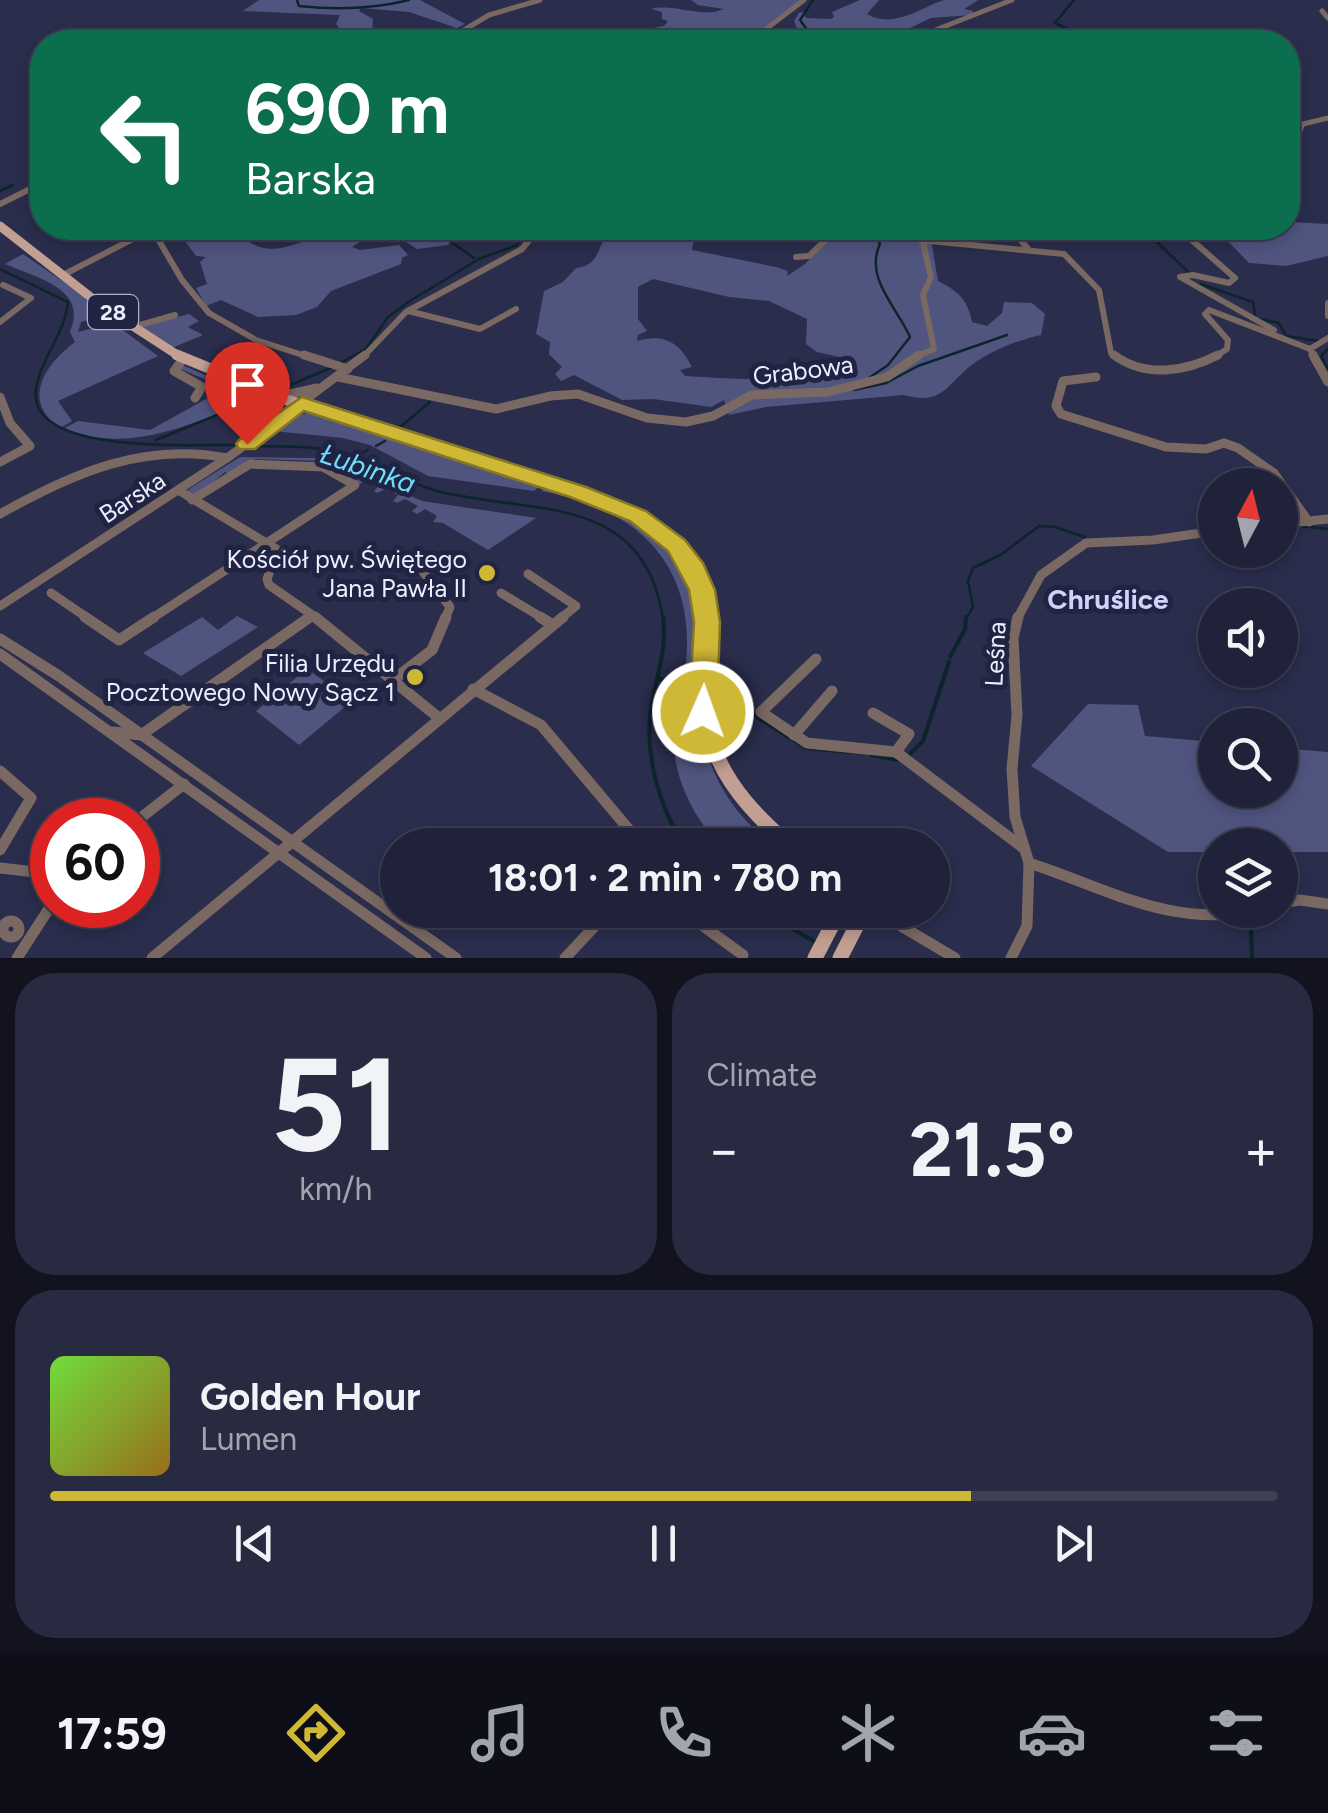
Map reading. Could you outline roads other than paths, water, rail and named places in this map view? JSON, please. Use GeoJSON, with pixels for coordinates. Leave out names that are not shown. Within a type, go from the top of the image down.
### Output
{"type":"FeatureCollection","features":[{"type":"Feature","properties":{"kind":"main road","name":"28"},"geometry":{"type":"LineString","coordinates":[[0,226],[132,327],[184,359],[302,403],[602,500],[638,516],[676,545],[696,574],[706,605],[703,712],[714,752],[738,796],[770,828]]}},
{"type":"Feature","properties":{"kind":"main road"},"geometry":{"type":"LineString","coordinates":[[815,958],[831,928]]}},
{"type":"Feature","properties":{"kind":"main road"},"geometry":{"type":"LineString","coordinates":[[840,958],[854,928]]}},
{"type":"Feature","properties":{"kind":"street"},"geometry":{"type":"LineString","coordinates":[[459,30],[496,11],[540,0]]}},
{"type":"Feature","properties":{"kind":"street"},"geometry":{"type":"LineString","coordinates":[[765,30],[804,0]]}},
{"type":"Feature","properties":{"kind":"street"},"geometry":{"type":"LineString","coordinates":[[936,30],[1012,0]]}},
{"type":"Feature","properties":{"kind":"street"},"geometry":{"type":"LineString","coordinates":[[1300,131],[1304,124],[1328,118]]}},
{"type":"Feature","properties":{"kind":"street"},"geometry":{"type":"LineString","coordinates":[[0,204],[30,191]]}},
{"type":"Feature","properties":{"kind":"street"},"geometry":{"type":"LineString","coordinates":[[62,274],[130,240]]}},
{"type":"Feature","properties":{"kind":"street"},"geometry":{"type":"LineString","coordinates":[[159,240],[182,280],[209,313],[256,340],[340,366]]}},
{"type":"Feature","properties":{"kind":"street","name":"Barska"},"geometry":{"type":"LineString","coordinates":[[3,606],[229,457],[338,376],[340,366],[408,311],[522,249],[530,240]]}},
{"type":"Feature","properties":{"kind":"street"},"geometry":{"type":"LineString","coordinates":[[796,257],[809,256],[826,240]]}},
{"type":"Feature","properties":{"kind":"street"},"geometry":{"type":"LineString","coordinates":[[1020,240],[1028,250]]}},
{"type":"Feature","properties":{"kind":"street"},"geometry":{"type":"LineString","coordinates":[[1192,240],[1235,278],[1229,283],[1193,275],[1180,277],[1267,326],[1277,337]]}},
{"type":"Feature","properties":{"kind":"street"},"geometry":{"type":"LineString","coordinates":[[923,242],[1064,254],[1099,290],[1112,353],[1129,365],[1174,369],[1213,360],[1228,349],[1228,340],[1205,314],[1208,310],[1308,348],[1328,382]]}},
{"type":"Feature","properties":{"kind":"street","name":"Grabowa"},"geometry":{"type":"LineString","coordinates":[[338,376],[378,388],[496,409],[550,396],[578,394],[667,422],[708,417],[752,395],[839,390],[887,377],[909,359],[934,350],[923,295],[931,277],[923,242]]}},
{"type":"Feature","properties":{"kind":"street"},"geometry":{"type":"LineString","coordinates":[[0,322],[31,298],[4,285]]}},
{"type":"Feature","properties":{"kind":"street"},"geometry":{"type":"LineString","coordinates":[[1328,303],[1328,316]]}},
{"type":"Feature","properties":{"kind":"street"},"geometry":{"type":"LineString","coordinates":[[408,311],[480,329],[516,309]]}},
{"type":"Feature","properties":{"kind":"street"},"geometry":{"type":"LineString","coordinates":[[132,327],[175,315]]}},
{"type":"Feature","properties":{"kind":"street"},"geometry":{"type":"LineString","coordinates":[[1308,348],[1328,338]]}},
{"type":"Feature","properties":{"kind":"street"},"geometry":{"type":"LineString","coordinates":[[184,359],[174,371],[202,387],[194,398]]}},
{"type":"Feature","properties":{"kind":"street"},"geometry":{"type":"LineString","coordinates":[[1096,378],[1063,382],[1056,406],[1061,414],[1095,420],[1161,448],[1211,451],[1224,444],[1248,450],[1260,458],[1300,505],[1309,522]]}},
{"type":"Feature","properties":{"kind":"street","name":"Barska"},"geometry":{"type":"LineString","coordinates":[[274,393],[325,386]]}},
{"type":"Feature","properties":{"kind":"street"},"geometry":{"type":"LineString","coordinates":[[0,462],[30,446],[10,424],[1,401]]}},
{"type":"Feature","properties":{"kind":"street"},"geometry":{"type":"LineString","coordinates":[[0,514],[51,486],[133,453],[229,457]]}},
{"type":"Feature","properties":{"kind":"street"},"geometry":{"type":"LineString","coordinates":[[51,592],[119,640],[355,484],[323,467],[250,464],[192,500]]}},
{"type":"Feature","properties":{"kind":"street"},"geometry":{"type":"LineString","coordinates":[[178,490],[279,552],[267,582],[439,718]]}},
{"type":"Feature","properties":{"kind":"street"},"geometry":{"type":"LineString","coordinates":[[1298,523],[1328,519]]}},
{"type":"Feature","properties":{"kind":"street","name":"Leśna"},"geometry":{"type":"LineString","coordinates":[[1029,863],[1022,847],[1012,769],[1017,715],[1013,638],[1020,608],[1041,575],[1086,543],[1198,533]]}},
{"type":"Feature","properties":{"kind":"street"},"geometry":{"type":"LineString","coordinates":[[393,680],[432,650],[450,607],[414,560],[396,556]]}},
{"type":"Feature","properties":{"kind":"street"},"geometry":{"type":"LineString","coordinates":[[152,958],[576,606],[528,574]]}},
{"type":"Feature","properties":{"kind":"street"},"geometry":{"type":"LineString","coordinates":[[501,593],[553,625]]}},
{"type":"Feature","properties":{"kind":"street"},"geometry":{"type":"LineString","coordinates":[[111,731],[141,735],[312,615]]}},
{"type":"Feature","properties":{"kind":"street"},"geometry":{"type":"LineString","coordinates":[[0,639],[456,958]]}},
{"type":"Feature","properties":{"kind":"street"},"geometry":{"type":"LineString","coordinates":[[0,654],[426,958]]}},
{"type":"Feature","properties":{"kind":"street"},"geometry":{"type":"LineString","coordinates":[[816,659],[761,712],[806,743],[901,756],[1022,847]]}},
{"type":"Feature","properties":{"kind":"street"},"geometry":{"type":"LineString","coordinates":[[473,689],[541,725],[628,828]]}},
{"type":"Feature","properties":{"kind":"street"},"geometry":{"type":"LineString","coordinates":[[794,734],[832,691]]}},
{"type":"Feature","properties":{"kind":"street"},"geometry":{"type":"LineString","coordinates":[[874,713],[909,734],[901,756]]}},
{"type":"Feature","properties":{"kind":"street"},"geometry":{"type":"LineString","coordinates":[[140,752],[141,735]]}},
{"type":"Feature","properties":{"kind":"street"},"geometry":{"type":"LineString","coordinates":[[0,771],[31,798],[0,850]]}},
{"type":"Feature","properties":{"kind":"street"},"geometry":{"type":"LineString","coordinates":[[160,803],[184,784]]}},
{"type":"Feature","properties":{"kind":"street"},"geometry":{"type":"LineString","coordinates":[[1011,958],[1027,926],[1029,863],[1176,916],[1198,918]]}},
{"type":"Feature","properties":{"kind":"street"},"geometry":{"type":"LineString","coordinates":[[0,868],[30,871]]}},
{"type":"Feature","properties":{"kind":"street"},"geometry":{"type":"LineString","coordinates":[[1298,900],[1328,904]]}},
{"type":"Feature","properties":{"kind":"street"},"geometry":{"type":"LineString","coordinates":[[17,958],[35,929],[20,927]]}},
{"type":"Feature","properties":{"kind":"street"},"geometry":{"type":"LineString","coordinates":[[565,958],[593,928]]}},
{"type":"Feature","properties":{"kind":"street"},"geometry":{"type":"LineString","coordinates":[[706,928],[743,955]]}},
{"type":"Feature","properties":{"kind":"street"},"geometry":{"type":"LineString","coordinates":[[904,928],[955,958]]}},
{"type":"Feature","properties":{"kind":"waterway"},"geometry":{"type":"LineString","coordinates":[[297,0],[299,6],[341,8],[409,0]]}},
{"type":"Feature","properties":{"kind":"waterway"},"geometry":{"type":"LineString","coordinates":[[807,30],[800,20],[813,0]]}},
{"type":"Feature","properties":{"kind":"waterway"},"geometry":{"type":"LineString","coordinates":[[1070,30],[1055,23],[1074,0]]}},
{"type":"Feature","properties":{"kind":"waterway"},"geometry":{"type":"LineString","coordinates":[[0,191],[13,185]]}},
{"type":"Feature","properties":{"kind":"waterway"},"geometry":{"type":"LineString","coordinates":[[452,240],[474,258]]}},
{"type":"Feature","properties":{"kind":"waterway"},"geometry":{"type":"LineString","coordinates":[[340,363],[366,349],[388,317],[410,301],[479,259],[517,245],[520,240]]}},
{"type":"Feature","properties":{"kind":"waterway"},"geometry":{"type":"LineString","coordinates":[[869,378],[888,365],[910,337],[879,280],[878,240]]}},
{"type":"Feature","properties":{"kind":"waterway"},"geometry":{"type":"LineString","coordinates":[[1155,240],[1188,272]]}},
{"type":"Feature","properties":{"kind":"waterway","name":"Łubinka"},"geometry":{"type":"LineString","coordinates":[[0,269],[68,302],[36,390],[41,411],[58,426],[118,442],[237,445]]}},
{"type":"Feature","properties":{"kind":"waterway"},"geometry":{"type":"LineString","coordinates":[[1200,284],[1253,302],[1255,315]]}},
{"type":"Feature","properties":{"kind":"waterway"},"geometry":{"type":"LineString","coordinates":[[1261,319],[1279,323],[1286,336],[1318,341]]}},
{"type":"Feature","properties":{"kind":"waterway"},"geometry":{"type":"LineString","coordinates":[[854,390],[886,383],[918,366],[1007,335]]}},
{"type":"Feature","properties":{"kind":"waterway"},"geometry":{"type":"LineString","coordinates":[[1328,349],[1321,356],[1328,368]]}},
{"type":"Feature","properties":{"kind":"waterway"},"geometry":{"type":"LineString","coordinates":[[276,391],[333,367]]}},
{"type":"Feature","properties":{"kind":"waterway"},"geometry":{"type":"LineString","coordinates":[[156,440],[264,396]]}},
{"type":"Feature","properties":{"kind":"waterway"},"geometry":{"type":"LineString","coordinates":[[398,429],[430,402]]}},
{"type":"Feature","properties":{"kind":"waterway"},"geometry":{"type":"LineString","coordinates":[[376,446],[385,441]]}},
{"type":"Feature","properties":{"kind":"waterway","name":"Łubinka"},"geometry":{"type":"LineString","coordinates":[[250,446],[343,452],[441,492],[580,516],[609,529],[634,549],[652,578],[663,619]]}},
{"type":"Feature","properties":{"kind":"waterway"},"geometry":{"type":"LineString","coordinates":[[356,456],[368,450]]}},
{"type":"Feature","properties":{"kind":"waterway"},"geometry":{"type":"LineString","coordinates":[[966,619],[973,607],[968,581],[973,568],[1002,554],[1039,526],[1085,537]]}},
{"type":"Feature","properties":{"kind":"waterway"},"geometry":{"type":"LineString","coordinates":[[1300,526],[1328,529]]}},
{"type":"Feature","properties":{"kind":"waterway","name":"Łubinka"},"geometry":{"type":"LineString","coordinates":[[663,617],[663,650],[652,702],[650,739],[655,777],[674,828]]}},
{"type":"Feature","properties":{"kind":"waterway"},"geometry":{"type":"LineString","coordinates":[[950,657],[965,629],[966,617]]}},
{"type":"Feature","properties":{"kind":"waterway"},"geometry":{"type":"LineString","coordinates":[[909,755],[923,741],[949,662]]}},
{"type":"Feature","properties":{"kind":"waterway"},"geometry":{"type":"LineString","coordinates":[[660,679],[693,687]]}},
{"type":"Feature","properties":{"kind":"waterway"},"geometry":{"type":"LineString","coordinates":[[711,690],[735,695],[755,716],[806,748],[849,752]]}},
{"type":"Feature","properties":{"kind":"waterway"},"geometry":{"type":"LineString","coordinates":[[871,755],[898,760]]}},
{"type":"Feature","properties":{"kind":"waterway","name":"Łubinka"},"geometry":{"type":"LineString","coordinates":[[791,928],[817,943]]}},
{"type":"Feature","properties":{"kind":"waterway"},"geometry":{"type":"LineString","coordinates":[[1251,928],[1252,958]]}},
{"type":"Feature","properties":{"kind":"place","name":"Kościół pw. Świętego Jana Pawła II"},"geometry":{"type":"Point","coordinates":[487,573]}},
{"type":"Feature","properties":{"kind":"place","name":"Filia Urzędu Pocztowego Nowy Sącz 1"},"geometry":{"type":"Point","coordinates":[415,677]}},
{"type":"Feature","properties":{"kind":"district","name":"Chruślice"},"geometry":{"type":"Point","coordinates":[1108,599]}}]}
